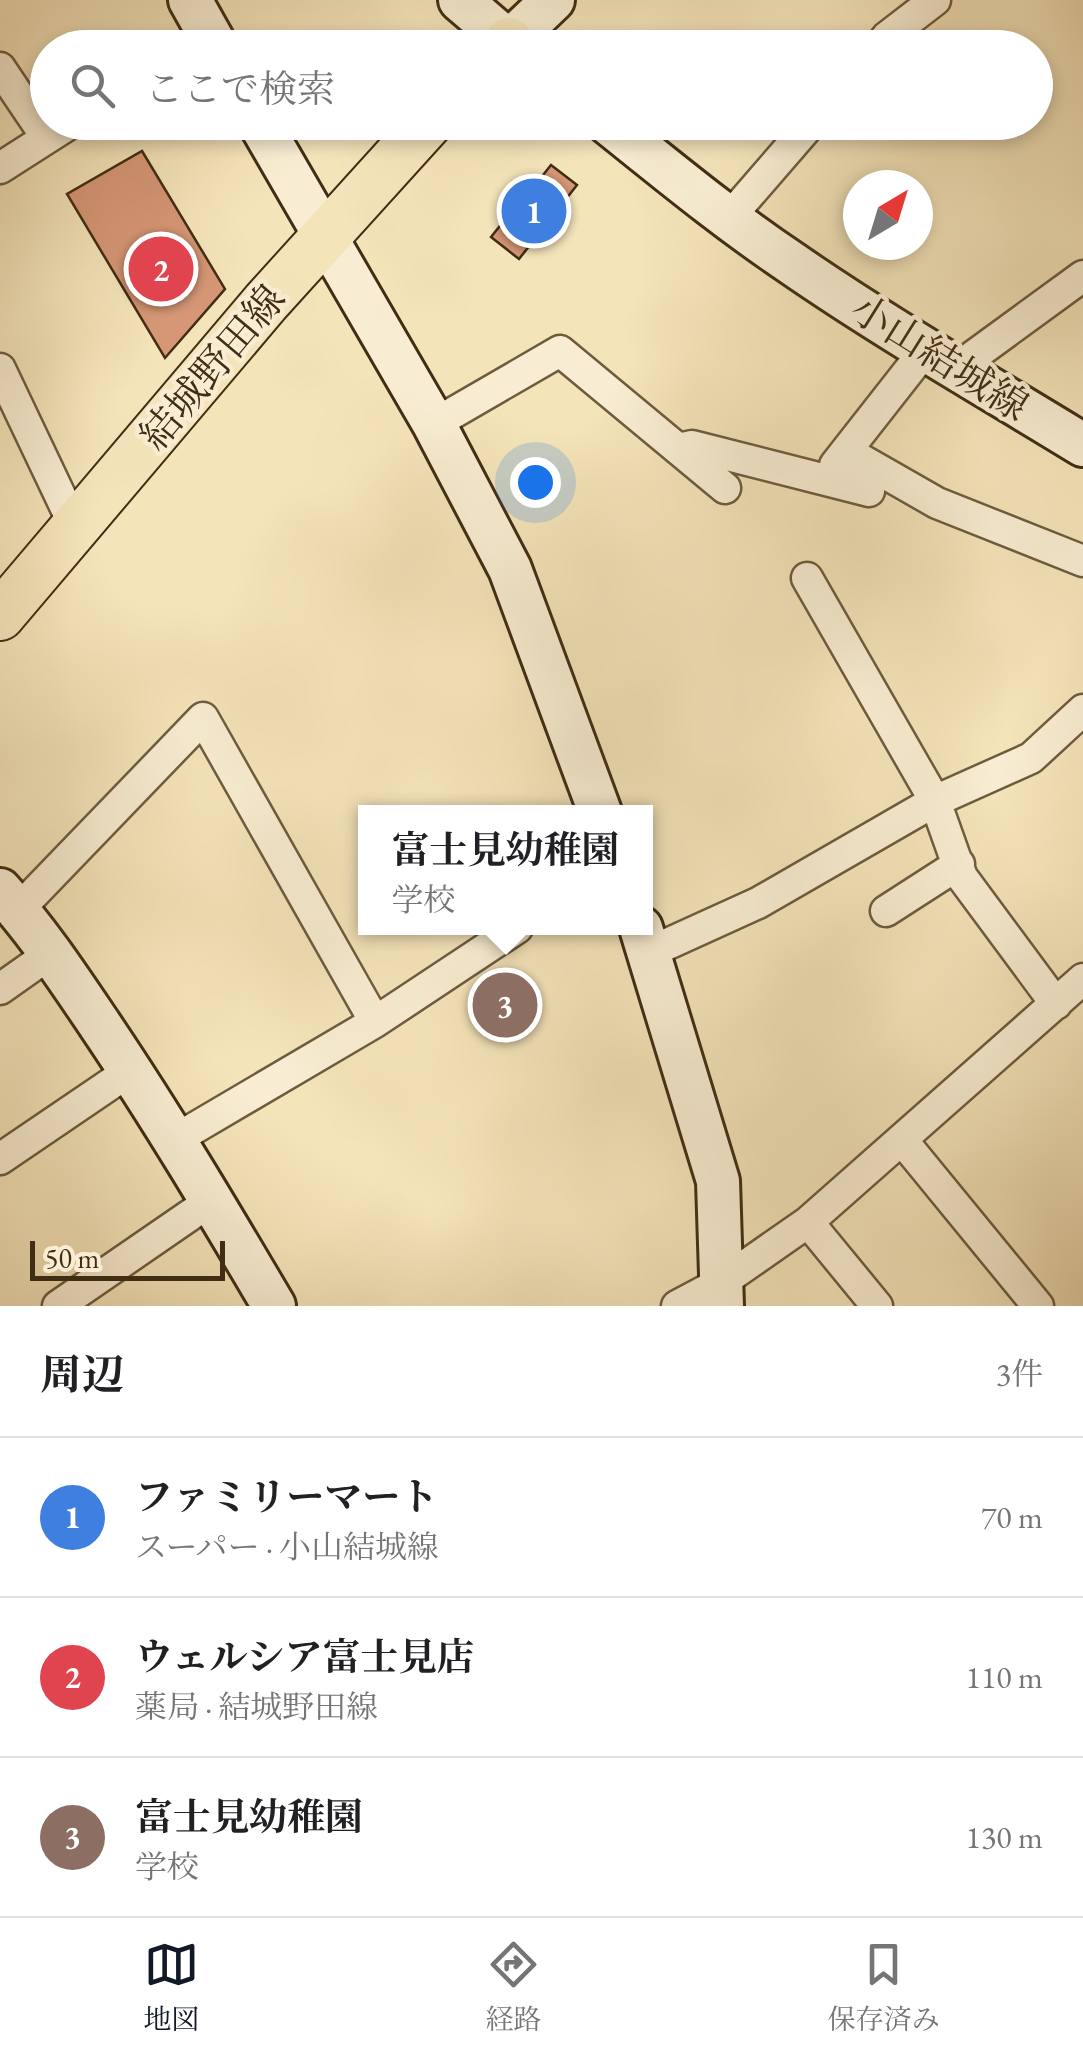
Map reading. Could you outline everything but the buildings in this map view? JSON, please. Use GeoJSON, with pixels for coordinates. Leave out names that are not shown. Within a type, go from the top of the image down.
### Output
{"type":"FeatureCollection","features":[{"type":"Feature","properties":{"kind":"main road","name":"結城野田線"},"geometry":{"type":"LineString","coordinates":[[0,616],[324,236],[413,140]]}},
{"type":"Feature","properties":{"kind":"street"},"geometry":{"type":"LineString","coordinates":[[190,0],[202,30]]}},
{"type":"Feature","properties":{"kind":"street"},"geometry":{"type":"LineString","coordinates":[[460,0],[492,30]]}},
{"type":"Feature","properties":{"kind":"street"},"geometry":{"type":"LineString","coordinates":[[524,30],[553,0]]}},
{"type":"Feature","properties":{"kind":"street"},"geometry":{"type":"LineString","coordinates":[[896,30],[936,0]]}},
{"type":"Feature","properties":{"kind":"street"},"geometry":{"type":"LineString","coordinates":[[0,68],[30,99]]}},
{"type":"Feature","properties":{"kind":"street"},"geometry":{"type":"LineString","coordinates":[[0,168],[44,140]]}},
{"type":"Feature","properties":{"kind":"street"},"geometry":{"type":"LineString","coordinates":[[268,140],[434,424],[510,570],[597,805]]}},
{"type":"Feature","properties":{"kind":"street","name":"小山結城線"},"geometry":{"type":"LineString","coordinates":[[629,140],[728,219],[792,264],[1083,445]]}},
{"type":"Feature","properties":{"kind":"street"},"geometry":{"type":"LineString","coordinates":[[728,219],[796,140]]}},
{"type":"Feature","properties":{"kind":"street"},"geometry":{"type":"LineString","coordinates":[[822,480],[846,451],[942,359],[1083,276]]}},
{"type":"Feature","properties":{"kind":"street"},"geometry":{"type":"LineString","coordinates":[[434,424],[560,351],[724,488]]}},
{"type":"Feature","properties":{"kind":"street"},"geometry":{"type":"LineString","coordinates":[[0,368],[76,528]]}},
{"type":"Feature","properties":{"kind":"street"},"geometry":{"type":"LineString","coordinates":[[678,449],[692,446],[869,492]]}},
{"type":"Feature","properties":{"kind":"street"},"geometry":{"type":"LineString","coordinates":[[846,451],[937,503],[1083,561]]}},
{"type":"Feature","properties":{"kind":"street"},"geometry":{"type":"LineString","coordinates":[[807,578],[935,801],[962,877],[1056,1004]]}},
{"type":"Feature","properties":{"kind":"street"},"geometry":{"type":"LineString","coordinates":[[722,1294],[718,1182],[646,940],[758,903],[935,801],[1031,758],[1083,710]]}},
{"type":"Feature","properties":{"kind":"street"},"geometry":{"type":"LineString","coordinates":[[274,1306],[176,1138],[51,953],[9,900],[203,718],[375,1022]]}},
{"type":"Feature","properties":{"kind":"street"},"geometry":{"type":"LineString","coordinates":[[886,911],[959,864]]}},
{"type":"Feature","properties":{"kind":"street"},"geometry":{"type":"LineString","coordinates":[[176,1138],[375,1022],[506,935]]}},
{"type":"Feature","properties":{"kind":"street"},"geometry":{"type":"LineString","coordinates":[[0,989],[51,953]]}},
{"type":"Feature","properties":{"kind":"street"},"geometry":{"type":"LineString","coordinates":[[677,1306],[722,1294],[1083,980]]}},
{"type":"Feature","properties":{"kind":"street"},"geometry":{"type":"LineString","coordinates":[[0,1159],[131,1070]]}},
{"type":"Feature","properties":{"kind":"street"},"geometry":{"type":"LineString","coordinates":[[902,1140],[1038,1306]]}},
{"type":"Feature","properties":{"kind":"street"},"geometry":{"type":"LineString","coordinates":[[58,1306],[212,1200]]}},
{"type":"Feature","properties":{"kind":"street"},"geometry":{"type":"LineString","coordinates":[[808,1222],[877,1306]]}},
{"type":"Feature","properties":{"kind":"place","name":"ファミリーマート"},"geometry":{"type":"Point","coordinates":[534,211]}},
{"type":"Feature","properties":{"kind":"place","name":"ウェルシア富士見店"},"geometry":{"type":"Point","coordinates":[161,269]}},
{"type":"Feature","properties":{"kind":"place","name":"富士見幼稚園"},"geometry":{"type":"Point","coordinates":[505,1005]}}]}
